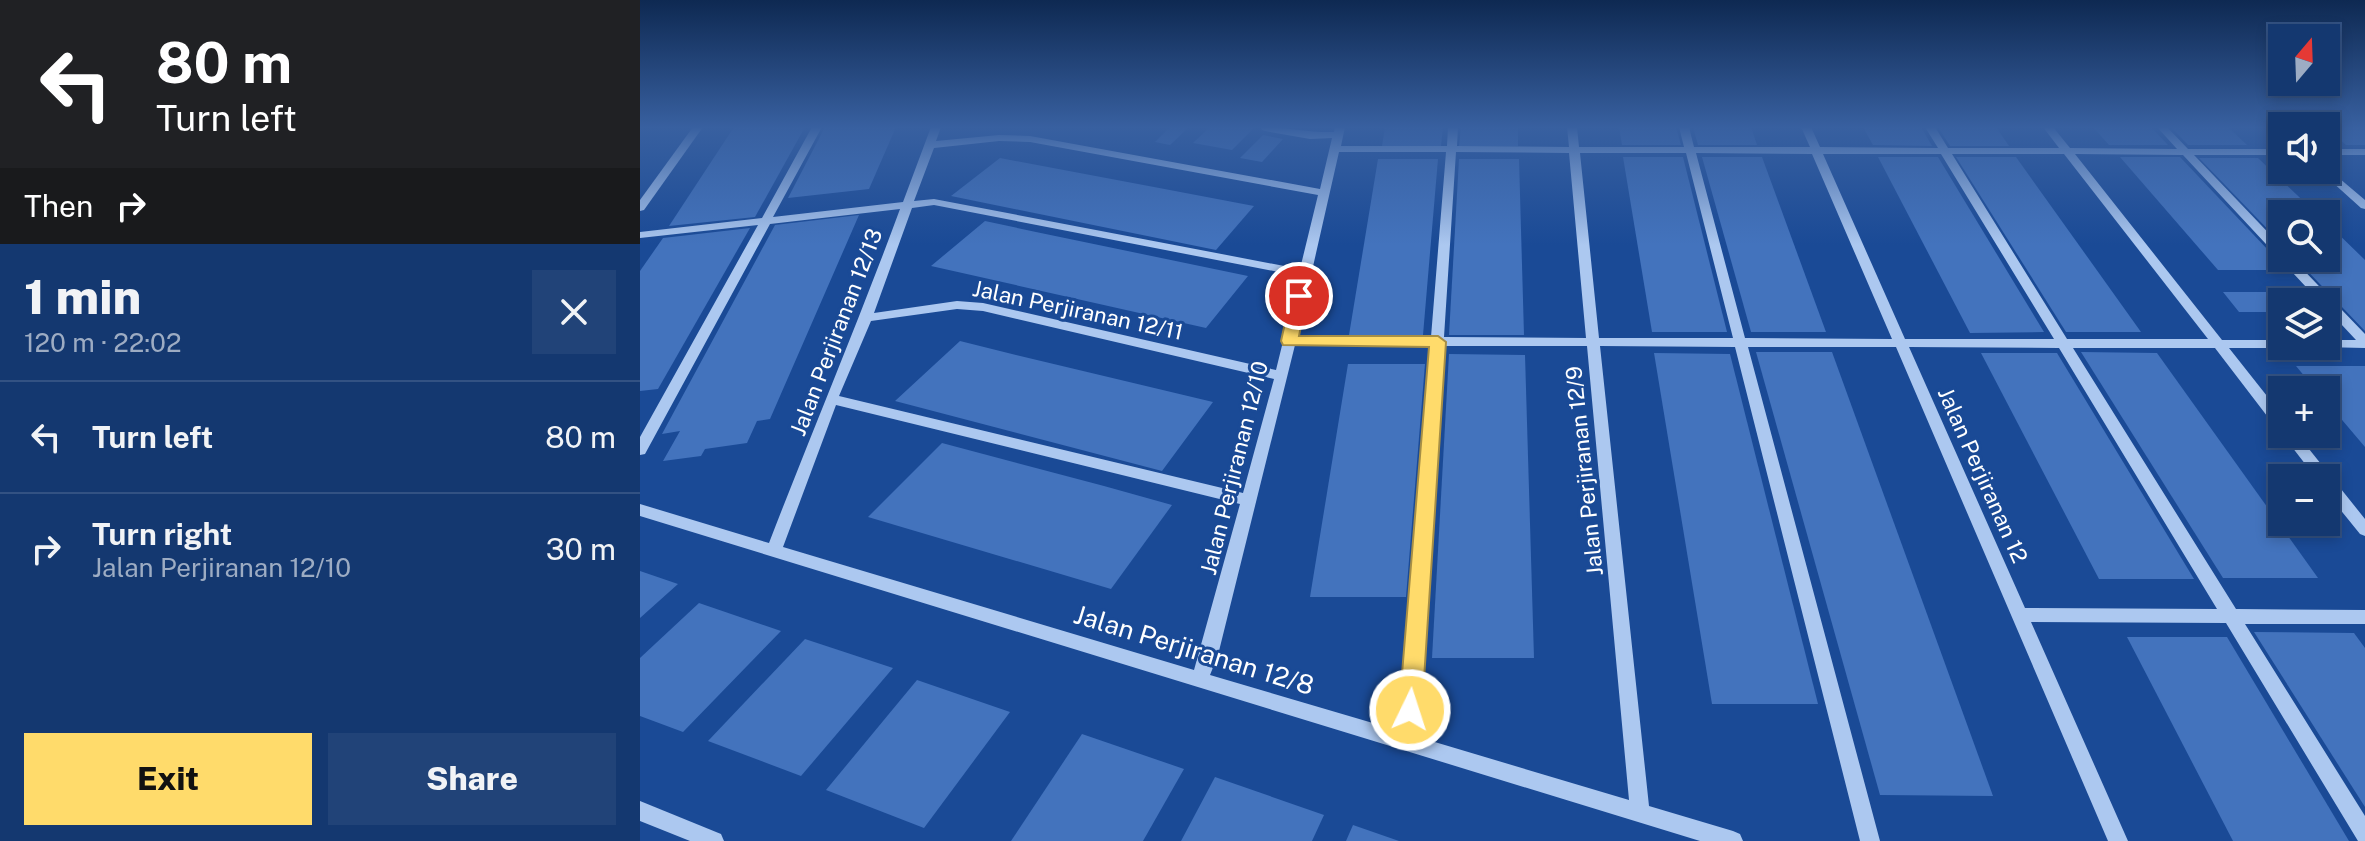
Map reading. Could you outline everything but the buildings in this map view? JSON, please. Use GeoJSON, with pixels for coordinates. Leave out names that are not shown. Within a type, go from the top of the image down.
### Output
{"type":"FeatureCollection","features":[{"type":"Feature","properties":{"kind":"street"},"geometry":{"type":"LineString","coordinates":[[640,208],[670,166]]}},
{"type":"Feature","properties":{"kind":"street"},"geometry":{"type":"LineString","coordinates":[[640,450],[795,166]]}},
{"type":"Feature","properties":{"kind":"street","name":"Jalan Perjiranan 12/13"},"geometry":{"type":"LineString","coordinates":[[773,552],[831,399],[866,318],[921,166]]}},
{"type":"Feature","properties":{"kind":"street"},"geometry":{"type":"LineString","coordinates":[[1178,166],[1323,193]]}},
{"type":"Feature","properties":{"kind":"street","name":"Jalan Perjiranan 12/10"},"geometry":{"type":"LineString","coordinates":[[1200,678],[1209,655],[1281,376],[1330,166]]}},
{"type":"Feature","properties":{"kind":"street"},"geometry":{"type":"LineString","coordinates":[[1408,741],[1451,166]]}},
{"type":"Feature","properties":{"kind":"street","name":"Jalan Perjiranan 12/9"},"geometry":{"type":"LineString","coordinates":[[1577,166],[1640,812]]}},
{"type":"Feature","properties":{"kind":"street"},"geometry":{"type":"LineString","coordinates":[[1694,166],[1870,841]]}},
{"type":"Feature","properties":{"kind":"street","name":"Jalan Perjiranan 12"},"geometry":{"type":"LineString","coordinates":[[1823,166],[2118,841]]}},
{"type":"Feature","properties":{"kind":"street"},"geometry":{"type":"LineString","coordinates":[[1954,166],[2365,834]]}},
{"type":"Feature","properties":{"kind":"street"},"geometry":{"type":"LineString","coordinates":[[2079,166],[2268,407]]}},
{"type":"Feature","properties":{"kind":"street"},"geometry":{"type":"LineString","coordinates":[[2199,166],[2268,239]]}},
{"type":"Feature","properties":{"kind":"street"},"geometry":{"type":"LineString","coordinates":[[2340,184],[2365,206]]}},
{"type":"Feature","properties":{"kind":"street"},"geometry":{"type":"LineString","coordinates":[[640,235],[934,202],[1303,273]]}},
{"type":"Feature","properties":{"kind":"street"},"geometry":{"type":"LineString","coordinates":[[2299,272],[2365,343]]}},
{"type":"Feature","properties":{"kind":"street","name":"Jalan Perjiranan 12/11"},"geometry":{"type":"LineString","coordinates":[[866,318],[957,305],[983,307],[1281,376]]}},
{"type":"Feature","properties":{"kind":"street"},"geometry":{"type":"LineString","coordinates":[[1289,341],[2268,344]]}},
{"type":"Feature","properties":{"kind":"street"},"geometry":{"type":"LineString","coordinates":[[2340,344],[2365,343]]}},
{"type":"Feature","properties":{"kind":"street"},"geometry":{"type":"LineString","coordinates":[[831,399],[1249,500]]}},
{"type":"Feature","properties":{"kind":"street"},"geometry":{"type":"LineString","coordinates":[[2300,448],[2312,464]]}},
{"type":"Feature","properties":{"kind":"street"},"geometry":{"type":"LineString","coordinates":[[2340,499],[2365,530]]}},
{"type":"Feature","properties":{"kind":"street","name":"Jalan Perjiranan 12/8"},"geometry":{"type":"LineString","coordinates":[[640,510],[1733,841]]}},
{"type":"Feature","properties":{"kind":"street"},"geometry":{"type":"LineString","coordinates":[[2020,615],[2365,617]]}},
{"type":"Feature","properties":{"kind":"street"},"geometry":{"type":"LineString","coordinates":[[640,811],[714,841]]}},
{"type":"Feature","properties":{"kind":"route"},"geometry":{"type":"LineString","coordinates":[[1299,296],[1289,341],[1438,342],[1410,710]]}}]}
